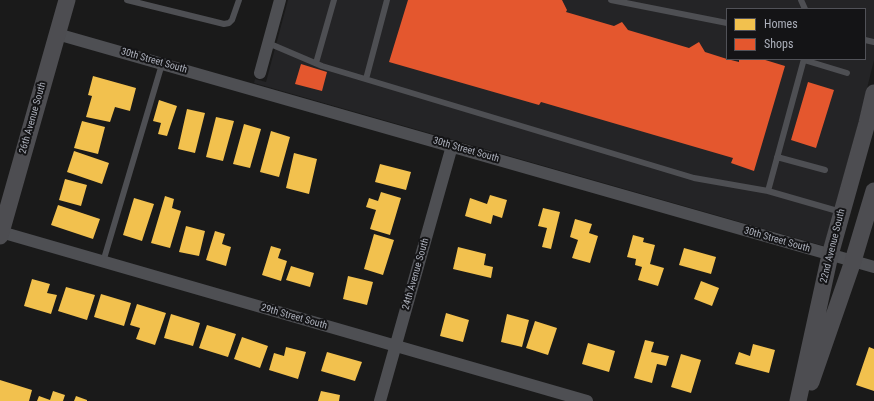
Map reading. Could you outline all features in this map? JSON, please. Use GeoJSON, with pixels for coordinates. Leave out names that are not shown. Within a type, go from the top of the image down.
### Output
{"type":"FeatureCollection","features":[{"type":"Feature","properties":{"kind":"main road","name":"26th Avenue South"},"geometry":{"type":"LineString","coordinates":[[0,234],[67,0]]}},
{"type":"Feature","properties":{"kind":"main road","name":"22nd Avenue South"},"geometry":{"type":"LineString","coordinates":[[798,401],[830,255],[874,93]]}},
{"type":"Feature","properties":{"kind":"main road","name":"22nd Avenue South"},"geometry":{"type":"LineString","coordinates":[[805,401],[853,261],[874,191]]}},
{"type":"Feature","properties":{"kind":"street"},"geometry":{"type":"LineString","coordinates":[[260,73],[280,0]]}},
{"type":"Feature","properties":{"kind":"street","name":"30th Street South"},"geometry":{"type":"LineString","coordinates":[[57,34],[874,267]]}},
{"type":"Feature","properties":{"kind":"street","name":"24th Avenue South"},"geometry":{"type":"LineString","coordinates":[[380,401],[452,146]]}},
{"type":"Feature","properties":{"kind":"street","name":"29th Street South"},"geometry":{"type":"LineString","coordinates":[[0,234],[103,262],[587,401]]}},
{"type":"Feature","properties":{"kind":"lane"},"geometry":{"type":"LineString","coordinates":[[127,0],[224,24],[229,23],[232,20],[238,0]]}},
{"type":"Feature","properties":{"kind":"lane"},"geometry":{"type":"LineString","coordinates":[[316,63],[334,0]]}},
{"type":"Feature","properties":{"kind":"lane"},"geometry":{"type":"LineString","coordinates":[[366,79],[387,0]]}},
{"type":"Feature","properties":{"kind":"lane"},"geometry":{"type":"LineString","coordinates":[[611,0],[726,23]]}},
{"type":"Feature","properties":{"kind":"lane"},"geometry":{"type":"LineString","coordinates":[[268,43],[316,63],[366,79],[694,178],[768,191],[842,212]]}},
{"type":"Feature","properties":{"kind":"lane"},"geometry":{"type":"LineString","coordinates":[[768,191],[804,60],[847,73]]}},
{"type":"Feature","properties":{"kind":"lane"},"geometry":{"type":"LineString","coordinates":[[103,262],[162,64]]}},
{"type":"Feature","properties":{"kind":"lane"},"geometry":{"type":"LineString","coordinates":[[777,157],[825,170]]}},
{"type":"Feature","properties":{"kind":"shaded area"},"geometry":{"type":"Polygon","coordinates":[[[288,0],[874,0],[874,60],[859,121],[824,246],[254,83],[255,79],[266,82],[288,0]]]}},
{"type":"Feature","properties":{"kind":"building: Homes"},"geometry":{"type":"Polygon","coordinates":[[[93,76],[136,88],[130,111],[115,107],[110,122],[86,117],[92,96],[88,95],[93,76]]]}},
{"type":"Feature","properties":{"kind":"building: Homes"},"geometry":{"type":"Polygon","coordinates":[[[159,100],[177,106],[167,136],[158,134],[161,123],[153,121],[159,100]]]}},
{"type":"Feature","properties":{"kind":"building: Homes"},"geometry":{"type":"Polygon","coordinates":[[[187,109],[205,113],[195,153],[178,149],[187,109]]]}},
{"type":"Feature","properties":{"kind":"building: Homes"},"geometry":{"type":"Polygon","coordinates":[[[216,117],[234,121],[223,161],[206,157],[216,117]]]}},
{"type":"Feature","properties":{"kind":"building: Homes"},"geometry":{"type":"Polygon","coordinates":[[[82,121],[105,127],[98,154],[74,148],[82,121]]]}},
{"type":"Feature","properties":{"kind":"building: Homes"},"geometry":{"type":"Polygon","coordinates":[[[244,124],[261,129],[250,168],[233,164],[244,124]]]}},
{"type":"Feature","properties":{"kind":"building: Homes"},"geometry":{"type":"Polygon","coordinates":[[[271,131],[290,137],[279,177],[260,172],[271,131]]]}},
{"type":"Feature","properties":{"kind":"building: Homes"},"geometry":{"type":"Polygon","coordinates":[[[74,151],[109,163],[102,184],[67,172],[74,151]]]}},
{"type":"Feature","properties":{"kind":"building: Homes"},"geometry":{"type":"Polygon","coordinates":[[[294,153],[317,159],[309,194],[286,188],[294,153]]]}},
{"type":"Feature","properties":{"kind":"building: Homes"},"geometry":{"type":"Polygon","coordinates":[[[380,164],[411,172],[406,190],[375,182],[380,164]]]}},
{"type":"Feature","properties":{"kind":"building: Homes"},"geometry":{"type":"Polygon","coordinates":[[[65,179],[87,185],[81,206],[59,200],[65,179]]]}},
{"type":"Feature","properties":{"kind":"building: Homes"},"geometry":{"type":"Polygon","coordinates":[[[381,192],[401,198],[390,235],[370,229],[376,210],[366,207],[369,198],[378,201],[381,192]]]}},
{"type":"Feature","properties":{"kind":"building: Homes"},"geometry":{"type":"Polygon","coordinates":[[[490,195],[507,200],[502,218],[493,215],[491,224],[465,216],[470,198],[487,204],[490,195]]]}},
{"type":"Feature","properties":{"kind":"building: Homes"},"geometry":{"type":"Polygon","coordinates":[[[165,196],[174,199],[172,208],[181,211],[170,248],[151,243],[165,196]]]}},
{"type":"Feature","properties":{"kind":"building: Homes"},"geometry":{"type":"Polygon","coordinates":[[[134,198],[154,204],[142,241],[123,235],[134,198]]]}},
{"type":"Feature","properties":{"kind":"building: Homes"},"geometry":{"type":"Polygon","coordinates":[[[58,205],[100,219],[93,239],[51,225],[58,205]]]}},
{"type":"Feature","properties":{"kind":"building: Homes"},"geometry":{"type":"Polygon","coordinates":[[[543,208],[560,212],[551,249],[542,247],[547,228],[538,226],[543,208]]]}},
{"type":"Feature","properties":{"kind":"building: Homes"},"geometry":{"type":"Polygon","coordinates":[[[575,219],[592,224],[589,233],[598,236],[590,263],[572,258],[578,240],[570,237],[575,219]]]}},
{"type":"Feature","properties":{"kind":"building: Homes"},"geometry":{"type":"Polygon","coordinates":[[[186,226],[205,231],[199,256],[179,252],[186,226]]]}},
{"type":"Feature","properties":{"kind":"building: Homes"},"geometry":{"type":"Polygon","coordinates":[[[215,231],[225,234],[222,244],[231,247],[226,266],[206,260],[215,231]]]}},
{"type":"Feature","properties":{"kind":"building: Homes"},"geometry":{"type":"Polygon","coordinates":[[[374,234],[394,240],[383,275],[364,269],[374,234]]]}},
{"type":"Feature","properties":{"kind":"building: Homes"},"geometry":{"type":"Polygon","coordinates":[[[633,235],[644,238],[643,242],[655,245],[650,264],[664,268],[658,286],[638,280],[642,267],[635,265],[636,259],[627,257],[633,235]]]}},
{"type":"Feature","properties":{"kind":"building: Homes"},"geometry":{"type":"Polygon","coordinates":[[[271,246],[281,249],[278,258],[287,261],[281,281],[262,275],[271,246]]]}},
{"type":"Feature","properties":{"kind":"building: Homes"},"geometry":{"type":"Polygon","coordinates":[[[458,247],[486,254],[484,265],[493,267],[491,278],[453,269],[458,247]]]}},
{"type":"Feature","properties":{"kind":"building: Homes"},"geometry":{"type":"Polygon","coordinates":[[[684,248],[716,257],[711,274],[679,265],[684,248]]]}},
{"type":"Feature","properties":{"kind":"building: Homes"},"geometry":{"type":"Polygon","coordinates":[[[291,266],[314,273],[310,287],[286,280],[291,266]]]}},
{"type":"Feature","properties":{"kind":"building: Homes"},"geometry":{"type":"Polygon","coordinates":[[[348,276],[373,282],[367,305],[343,299],[348,276]]]}},
{"type":"Feature","properties":{"kind":"building: Homes"},"geometry":{"type":"Polygon","coordinates":[[[32,279],[50,284],[47,293],[57,295],[51,314],[24,306],[32,279]]]}},
{"type":"Feature","properties":{"kind":"building: Homes"},"geometry":{"type":"Polygon","coordinates":[[[701,281],[719,288],[712,306],[694,299],[701,281]]]}},
{"type":"Feature","properties":{"kind":"building: Homes"},"geometry":{"type":"Polygon","coordinates":[[[66,287],[95,295],[87,320],[58,311],[66,287]]]}},
{"type":"Feature","properties":{"kind":"building: Homes"},"geometry":{"type":"Polygon","coordinates":[[[101,294],[131,303],[124,326],[94,317],[101,294]]]}},
{"type":"Feature","properties":{"kind":"building: Homes"},"geometry":{"type":"Polygon","coordinates":[[[137,304],[166,313],[155,345],[136,339],[140,328],[130,325],[137,304]]]}},
{"type":"Feature","properties":{"kind":"building: Homes"},"geometry":{"type":"Polygon","coordinates":[[[446,313],[469,320],[463,342],[440,336],[446,313]]]}},
{"type":"Feature","properties":{"kind":"building: Homes"},"geometry":{"type":"Polygon","coordinates":[[[171,314],[200,323],[193,346],[164,338],[171,314]]]}},
{"type":"Feature","properties":{"kind":"building: Homes"},"geometry":{"type":"Polygon","coordinates":[[[507,314],[529,320],[522,347],[501,342],[507,314]]]}},
{"type":"Feature","properties":{"kind":"building: Homes"},"geometry":{"type":"Polygon","coordinates":[[[535,321],[557,328],[548,355],[526,348],[535,321]]]}},
{"type":"Feature","properties":{"kind":"building: Homes"},"geometry":{"type":"Polygon","coordinates":[[[207,325],[236,334],[228,357],[199,348],[207,325]]]}},
{"type":"Feature","properties":{"kind":"building: Homes"},"geometry":{"type":"Polygon","coordinates":[[[242,337],[268,346],[260,368],[234,359],[242,337]]]}},
{"type":"Feature","properties":{"kind":"building: Homes"},"geometry":{"type":"Polygon","coordinates":[[[645,340],[654,342],[651,352],[669,356],[666,366],[657,364],[652,383],[634,378],[645,340]]]}},
{"type":"Feature","properties":{"kind":"building: Homes"},"geometry":{"type":"Polygon","coordinates":[[[588,343],[615,351],[609,372],[582,364],[588,343]]]}},
{"type":"Feature","properties":{"kind":"building: Homes"},"geometry":{"type":"Polygon","coordinates":[[[753,344],[775,350],[769,373],[735,364],[739,352],[750,356],[753,344]]]}},
{"type":"Feature","properties":{"kind":"building: Homes"},"geometry":{"type":"Polygon","coordinates":[[[286,347],[306,352],[298,379],[269,370],[274,353],[284,356],[286,347]]]}},
{"type":"Feature","properties":{"kind":"building: Homes"},"geometry":{"type":"Polygon","coordinates":[[[869,347],[874,349],[874,391],[856,385],[869,347]]]}},
{"type":"Feature","properties":{"kind":"building: Homes"},"geometry":{"type":"Polygon","coordinates":[[[327,352],[362,362],[355,381],[321,371],[327,352]]]}},
{"type":"Feature","properties":{"kind":"building: Homes"},"geometry":{"type":"Polygon","coordinates":[[[681,354],[701,360],[691,393],[671,387],[681,354]]]}},
{"type":"Feature","properties":{"kind":"building: Homes"},"geometry":{"type":"Polygon","coordinates":[[[0,380],[32,390],[29,401],[0,401],[0,380]]]}},
{"type":"Feature","properties":{"kind":"building: Homes"},"geometry":{"type":"Polygon","coordinates":[[[53,391],[65,395],[63,401],[37,401],[39,396],[50,400],[53,391]]]}},
{"type":"Feature","properties":{"kind":"building: Homes"},"geometry":{"type":"Polygon","coordinates":[[[321,391],[340,395],[339,401],[318,401],[321,391]]]}},
{"type":"Feature","properties":{"kind":"building: Homes"},"geometry":{"type":"Polygon","coordinates":[[[76,396],[87,400],[87,401],[74,401],[76,396]]]}},
{"type":"Feature","properties":{"kind":"building: Shops"},"geometry":{"type":"Polygon","coordinates":[[[408,0],[562,0],[567,10],[566,12],[614,26],[622,22],[628,30],[689,48],[699,42],[705,52],[726,59],[726,60],[739,62],[739,60],[765,60],[785,66],[754,171],[731,163],[733,158],[541,102],[539,105],[389,62],[408,0]]]}},
{"type":"Feature","properties":{"kind":"building: Shops"},"geometry":{"type":"Polygon","coordinates":[[[301,64],[327,72],[322,91],[295,84],[301,64]]]}},
{"type":"Feature","properties":{"kind":"building: Shops"},"geometry":{"type":"Polygon","coordinates":[[[808,82],[834,90],[816,148],[791,140],[808,82]]]}}]}
